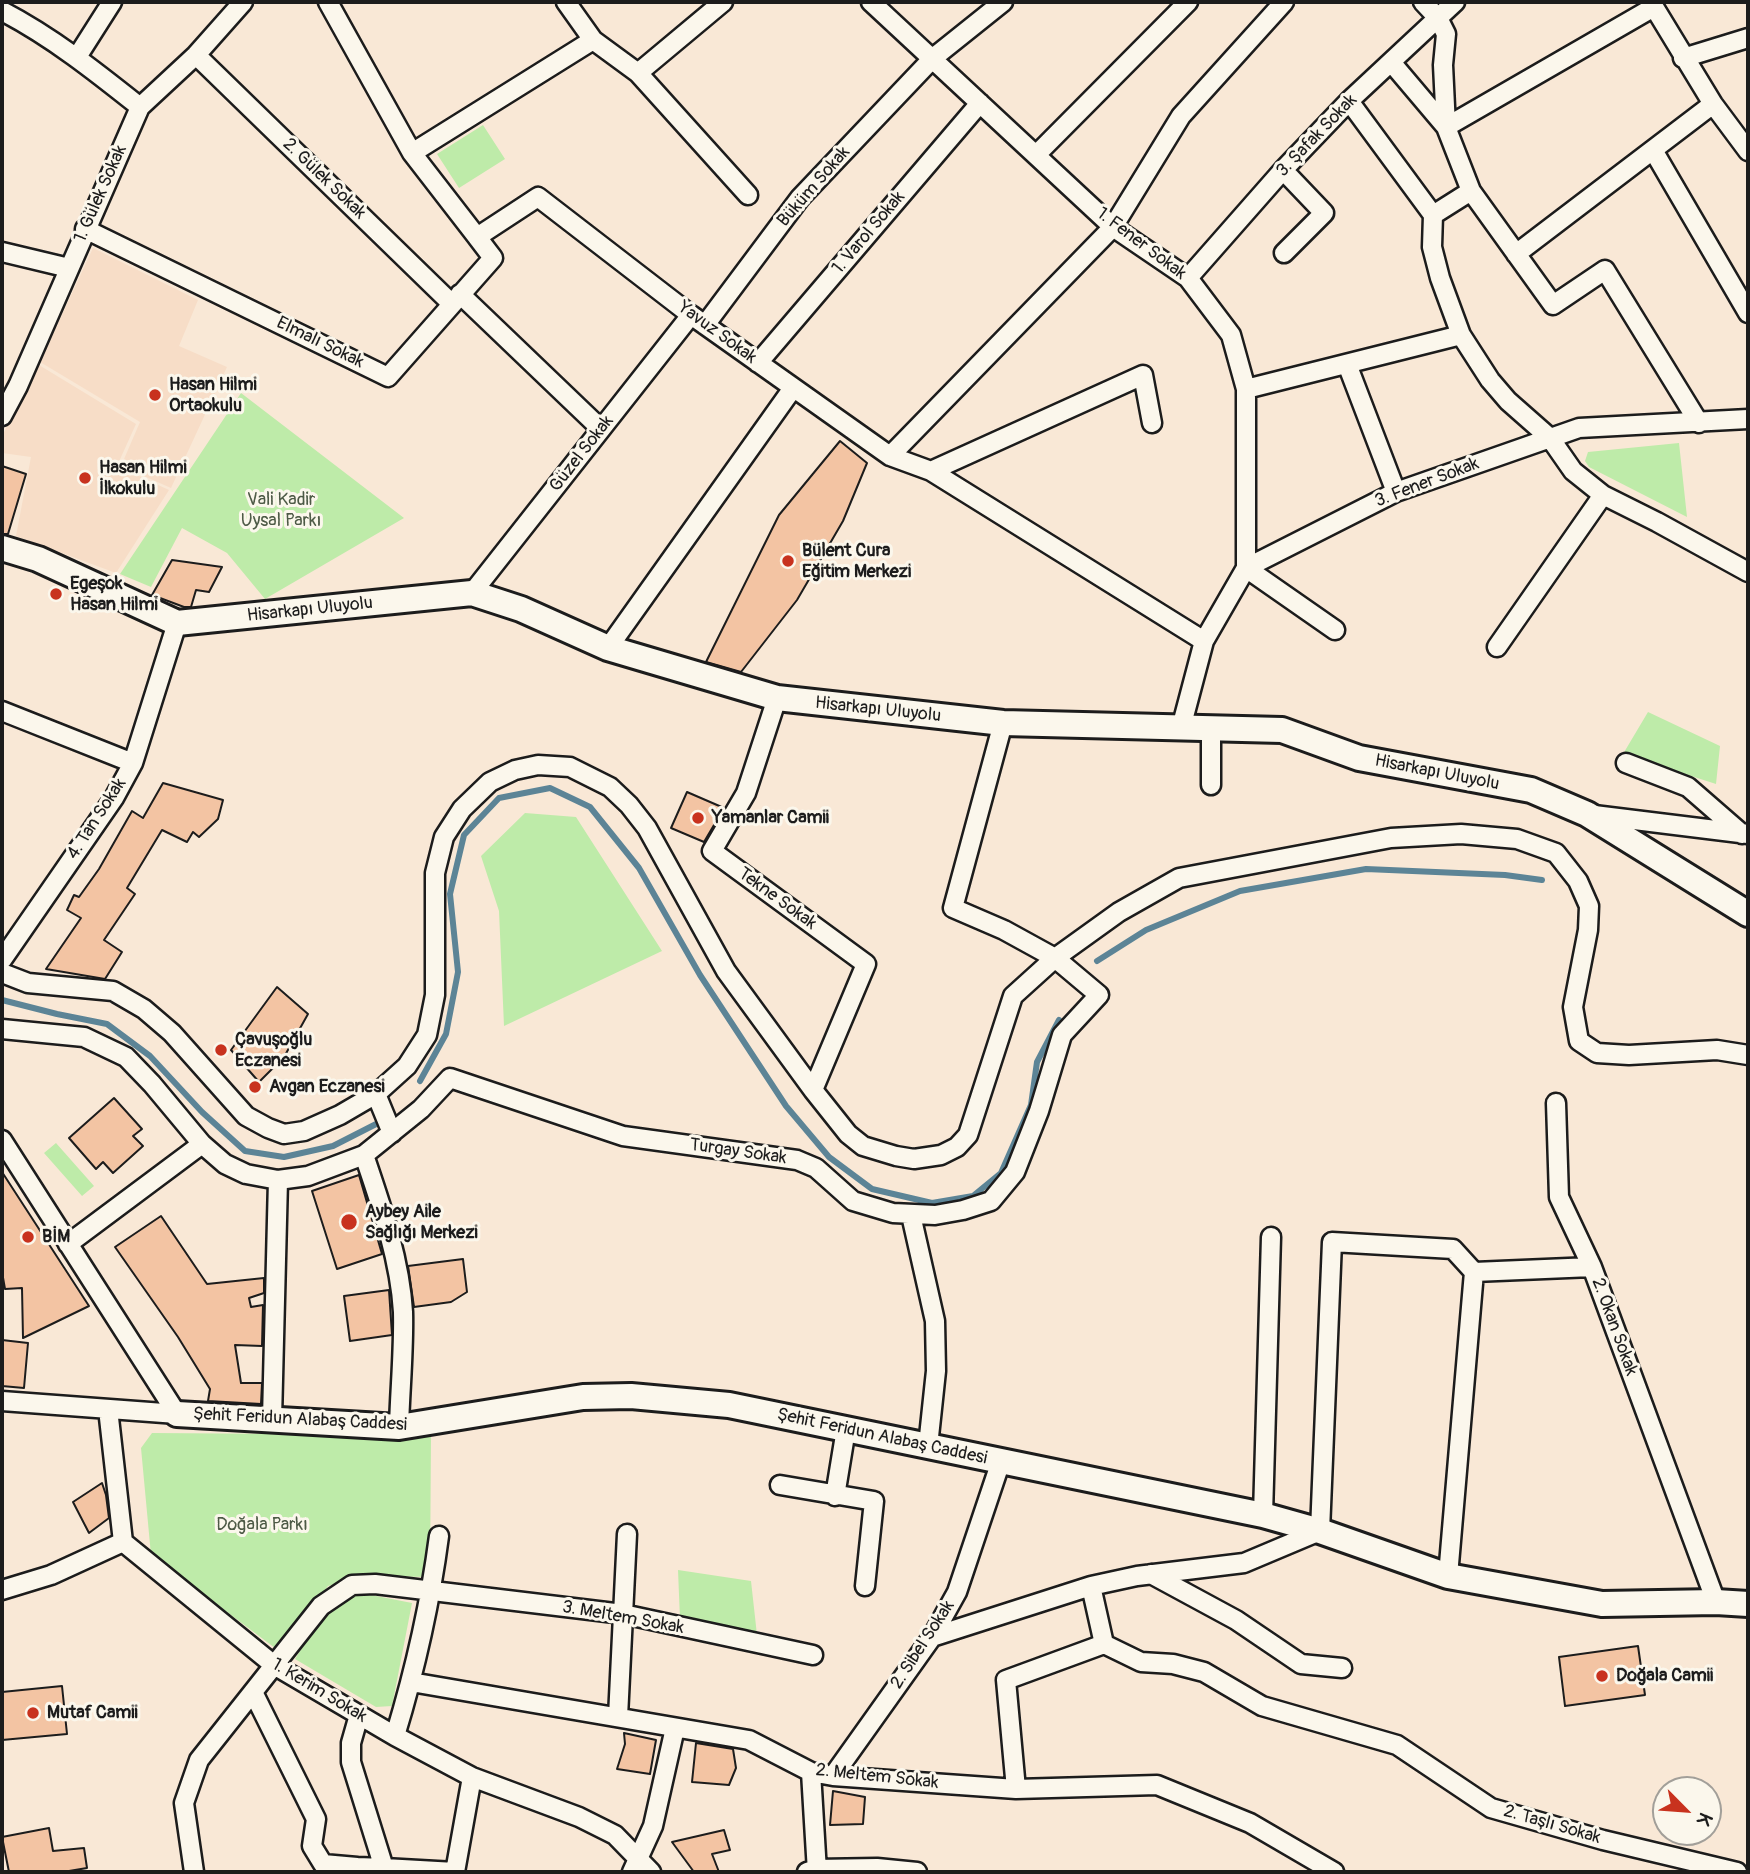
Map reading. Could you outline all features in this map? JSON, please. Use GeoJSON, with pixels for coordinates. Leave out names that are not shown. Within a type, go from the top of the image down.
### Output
{"type":"FeatureCollection","features":[{"type":"Feature","properties":{"kind":"street"},"geometry":{"type":"LineString","coordinates":[[77,57],[112,2]]}},
{"type":"Feature","properties":{"kind":"street","name":"1. Gülek Sokak"},"geometry":{"type":"LineString","coordinates":[[2,416],[19,386],[140,107],[196,55],[243,2]]}},
{"type":"Feature","properties":{"kind":"street"},"geometry":{"type":"LineString","coordinates":[[566,2],[593,40],[638,73],[748,195]]}},
{"type":"Feature","properties":{"kind":"street"},"geometry":{"type":"LineString","coordinates":[[638,73],[723,2]]}},
{"type":"Feature","properties":{"kind":"street","name":"1. Fener Sokak"},"geometry":{"type":"LineString","coordinates":[[871,2],[1113,227],[1188,278],[1231,335],[1246,389],[1246,568]]}},
{"type":"Feature","properties":{"kind":"street","name":"Büküm Sokak"},"geometry":{"type":"LineString","coordinates":[[698,320],[800,198],[933,58],[1003,2]]}},
{"type":"Feature","properties":{"kind":"street"},"geometry":{"type":"LineString","coordinates":[[1036,155],[1188,2]]}},
{"type":"Feature","properties":{"kind":"street"},"geometry":{"type":"LineString","coordinates":[[890,456],[1113,227],[1181,116],[1284,2]]}},
{"type":"Feature","properties":{"kind":"street"},"geometry":{"type":"LineString","coordinates":[[1423,2],[1438,18],[1446,34],[1443,65],[1446,127],[1471,191],[1553,305],[1605,270],[1699,423]]}},
{"type":"Feature","properties":{"kind":"street","name":"3. Şafak Sokak"},"geometry":{"type":"LineString","coordinates":[[1188,278],[1283,170],[1349,101],[1455,2]]}},
{"type":"Feature","properties":{"kind":"street"},"geometry":{"type":"LineString","coordinates":[[333,4],[412,153],[477,237]]}},
{"type":"Feature","properties":{"kind":"street"},"geometry":{"type":"LineString","coordinates":[[1446,127],[1652,4],[1713,104],[1748,151]]}},
{"type":"Feature","properties":{"kind":"street"},"geometry":{"type":"LineString","coordinates":[[2,11],[24,22],[77,57],[140,107]]}},
{"type":"Feature","properties":{"kind":"street"},"geometry":{"type":"LineString","coordinates":[[1683,58],[1748,38]]}},
{"type":"Feature","properties":{"kind":"street"},"geometry":{"type":"LineString","coordinates":[[412,153],[593,40]]}},
{"type":"Feature","properties":{"kind":"street","name":"2. Gülek Sokak"},"geometry":{"type":"LineString","coordinates":[[196,55],[456,298],[601,429]]}},
{"type":"Feature","properties":{"kind":"street"},"geometry":{"type":"LineString","coordinates":[[1391,62],[1446,127]]}},
{"type":"Feature","properties":{"kind":"street"},"geometry":{"type":"LineString","coordinates":[[1349,101],[1433,215],[1432,247],[1440,278],[1461,335],[1507,401],[1550,438],[1573,471],[1603,495],[1748,572]]}},
{"type":"Feature","properties":{"kind":"street","name":"1. Varol Sokak"},"geometry":{"type":"LineString","coordinates":[[758,363],[979,103]]}},
{"type":"Feature","properties":{"kind":"street"},"geometry":{"type":"LineString","coordinates":[[1516,254],[1713,104]]}},
{"type":"Feature","properties":{"kind":"street"},"geometry":{"type":"LineString","coordinates":[[1653,150],[1748,313]]}},
{"type":"Feature","properties":{"kind":"street"},"geometry":{"type":"LineString","coordinates":[[1283,170],[1324,213],[1284,253]]}},
{"type":"Feature","properties":{"kind":"street"},"geometry":{"type":"LineString","coordinates":[[1433,215],[1471,191]]}},
{"type":"Feature","properties":{"kind":"street","name":"Yavuz Sokak"},"geometry":{"type":"LineString","coordinates":[[477,237],[538,197],[698,320],[890,456],[931,471],[1204,641]]}},
{"type":"Feature","properties":{"kind":"street","name":"Elmalı Sokak"},"geometry":{"type":"LineString","coordinates":[[85,229],[388,377],[493,258],[477,237]]}},
{"type":"Feature","properties":{"kind":"street"},"geometry":{"type":"LineString","coordinates":[[2,252],[69,268]]}},
{"type":"Feature","properties":{"kind":"street","name":"Güzel Sokak"},"geometry":{"type":"LineString","coordinates":[[472,593],[601,429],[698,320]]}},
{"type":"Feature","properties":{"kind":"street"},"geometry":{"type":"LineString","coordinates":[[1246,389],[1461,335]]}},
{"type":"Feature","properties":{"kind":"street"},"geometry":{"type":"LineString","coordinates":[[1347,364],[1396,492]]}},
{"type":"Feature","properties":{"kind":"street"},"geometry":{"type":"LineString","coordinates":[[931,471],[1143,375],[1152,423]]}},
{"type":"Feature","properties":{"kind":"street"},"geometry":{"type":"LineString","coordinates":[[608,648],[793,388]]}},
{"type":"Feature","properties":{"kind":"street","name":"3. Fener Sokak"},"geometry":{"type":"LineString","coordinates":[[1246,568],[1396,492],[1579,428],[1748,419]]}},
{"type":"Feature","properties":{"kind":"street"},"geometry":{"type":"LineString","coordinates":[[1497,647],[1603,495]]}},
{"type":"Feature","properties":{"kind":"street"},"geometry":{"type":"LineString","coordinates":[[2,548],[37,559],[177,624]]}},
{"type":"Feature","properties":{"kind":"street"},"geometry":{"type":"LineString","coordinates":[[1181,728],[1204,641],[1246,568],[1335,629]]}},
{"type":"Feature","properties":{"kind":"street","name":"Hisarkapı Uluyolu"},"geometry":{"type":"LineString","coordinates":[[177,624],[472,593],[522,608],[608,648],[777,698],[1003,723],[1282,730],[1359,758],[1531,790],[1587,814],[1748,914]]}},
{"type":"Feature","properties":{"kind":"street","name":"4. Tan Sokak"},"geometry":{"type":"LineString","coordinates":[[2,960],[114,798],[133,763],[177,624]]}},
{"type":"Feature","properties":{"kind":"street","name":"Tekne Sokak"},"geometry":{"type":"LineString","coordinates":[[777,698],[746,793],[712,851],[866,964],[813,1090]]}},
{"type":"Feature","properties":{"kind":"street"},"geometry":{"type":"LineString","coordinates":[[2,711],[133,763]]}},
{"type":"Feature","properties":{"kind":"street"},"geometry":{"type":"LineString","coordinates":[[1003,723],[953,908],[1004,930],[1055,958]]}},
{"type":"Feature","properties":{"kind":"street"},"geometry":{"type":"LineString","coordinates":[[1211,729],[1211,785]]}},
{"type":"Feature","properties":{"kind":"street"},"geometry":{"type":"LineString","coordinates":[[1626,763],[1688,787],[1745,834]]}},
{"type":"Feature","properties":{"kind":"street"},"geometry":{"type":"LineString","coordinates":[[2,973],[29,983],[113,991],[144,1009],[172,1033],[246,1116],[284,1134],[304,1131],[340,1115],[376,1094],[407,1066],[427,1035],[435,995],[435,873],[444,837],[462,809],[490,782],[515,770],[538,765],[570,767],[591,776],[610,787],[629,805],[647,828],[726,971],[813,1090],[848,1134],[863,1146],[888,1154],[914,1158],[941,1155],[957,1147],[968,1135],[1013,996],[1055,958],[1119,912],[1179,878],[1391,838],[1461,834],[1517,839],[1556,853],[1578,881],[1589,906],[1588,930],[1573,1007],[1579,1041],[1597,1053],[1629,1055],[1717,1051],[1748,1055]]}},
{"type":"Feature","properties":{"kind":"street"},"geometry":{"type":"LineString","coordinates":[[1587,814],[1745,834]]}},
{"type":"Feature","properties":{"kind":"street","name":"Turgay Sokak"},"geometry":{"type":"LineString","coordinates":[[392,1133],[421,1109],[450,1078],[623,1136],[797,1160],[816,1168],[853,1201],[893,1213],[935,1215],[963,1210],[991,1201],[1015,1172],[1039,1111],[1062,1035],[1099,995],[1055,958]]}},
{"type":"Feature","properties":{"kind":"street"},"geometry":{"type":"LineString","coordinates":[[2,1029],[84,1037],[126,1057],[202,1144],[225,1164],[246,1174],[278,1180],[308,1176],[364,1155],[392,1133],[376,1094]]}},
{"type":"Feature","properties":{"kind":"street"},"geometry":{"type":"LineString","coordinates":[[1556,1103],[1559,1197],[1592,1267]]}},
{"type":"Feature","properties":{"kind":"street"},"geometry":{"type":"LineString","coordinates":[[2,1140],[177,1414]]}},
{"type":"Feature","properties":{"kind":"street"},"geometry":{"type":"LineString","coordinates":[[68,1244],[202,1144]]}},
{"type":"Feature","properties":{"kind":"street"},"geometry":{"type":"LineString","coordinates":[[364,1155],[383,1210],[395,1259],[402,1311],[399,1427]]}},
{"type":"Feature","properties":{"kind":"street"},"geometry":{"type":"LineString","coordinates":[[272,1419],[278,1180]]}},
{"type":"Feature","properties":{"kind":"street"},"geometry":{"type":"LineString","coordinates":[[911,1215],[934,1321],[936,1371],[929,1446]]}},
{"type":"Feature","properties":{"kind":"street"},"geometry":{"type":"LineString","coordinates":[[1264,1515],[1271,1237]]}},
{"type":"Feature","properties":{"kind":"street"},"geometry":{"type":"LineString","coordinates":[[932,1637],[1091,1586],[1151,1574],[1244,1563],[1320,1531],[1332,1242],[1453,1249],[1474,1272],[1448,1576]]}},
{"type":"Feature","properties":{"kind":"street","name":"2. Okan Sokak"},"geometry":{"type":"LineString","coordinates":[[1474,1272],[1592,1267],[1716,1602]]}},
{"type":"Feature","properties":{"kind":"street","name":"Şehit Feridun Alabaş Caddesi"},"geometry":{"type":"LineString","coordinates":[[2,1401],[399,1427],[583,1397],[631,1396],[729,1405],[1264,1515],[1320,1531],[1448,1576],[1602,1604],[1748,1604]]}},
{"type":"Feature","properties":{"kind":"street"},"geometry":{"type":"LineString","coordinates":[[2,1590],[51,1575],[123,1542],[108,1409]]}},
{"type":"Feature","properties":{"kind":"street"},"geometry":{"type":"LineString","coordinates":[[835,1496],[846,1429]]}},
{"type":"Feature","properties":{"kind":"street","name":"2. Sibel Sokak"},"geometry":{"type":"LineString","coordinates":[[833,1776],[932,1637],[957,1592],[1001,1461]]}},
{"type":"Feature","properties":{"kind":"street"},"geometry":{"type":"LineString","coordinates":[[780,1485],[874,1501],[865,1586]]}},
{"type":"Feature","properties":{"kind":"street"},"geometry":{"type":"LineString","coordinates":[[618,1717],[626,1534]]}},
{"type":"Feature","properties":{"kind":"street"},"geometry":{"type":"LineString","coordinates":[[395,1736],[411,1682],[432,1591],[439,1536]]}},
{"type":"Feature","properties":{"kind":"street","name":"1. Kerim Sokak"},"geometry":{"type":"LineString","coordinates":[[123,1542],[274,1665],[395,1736],[472,1777],[579,1817],[615,1835],[641,1868]]}},
{"type":"Feature","properties":{"kind":"street"},"geometry":{"type":"LineString","coordinates":[[1151,1574],[1236,1620],[1301,1664],[1342,1668]]}},
{"type":"Feature","properties":{"kind":"street","name":"3. Meltem Sokak"},"geometry":{"type":"LineString","coordinates":[[194,1872],[184,1803],[200,1760],[321,1606],[352,1585],[375,1584],[623,1614],[813,1655]]}},
{"type":"Feature","properties":{"kind":"street"},"geometry":{"type":"LineString","coordinates":[[1016,1790],[1006,1680],[1104,1644],[1091,1586]]}},
{"type":"Feature","properties":{"kind":"street","name":"2. Taşlı Sokak"},"geometry":{"type":"LineString","coordinates":[[1104,1644],[1142,1662],[1173,1664],[1205,1672],[1262,1706],[1397,1745],[1491,1808],[1603,1840],[1737,1872]]}},
{"type":"Feature","properties":{"kind":"street","name":"2. Meltem Sokak"},"geometry":{"type":"LineString","coordinates":[[411,1682],[749,1740],[811,1772],[833,1776],[1016,1790],[1157,1785],[1250,1823],[1334,1872]]}},
{"type":"Feature","properties":{"kind":"street"},"geometry":{"type":"LineString","coordinates":[[253,1692],[316,1818],[312,1846],[323,1864],[357,1870],[384,1868],[455,1872],[472,1777]]}},
{"type":"Feature","properties":{"kind":"street"},"geometry":{"type":"LineString","coordinates":[[359,1715],[351,1743],[351,1762],[384,1868]]}},
{"type":"Feature","properties":{"kind":"street"},"geometry":{"type":"LineString","coordinates":[[641,1868],[675,1728]]}},
{"type":"Feature","properties":{"kind":"street"},"geometry":{"type":"LineString","coordinates":[[811,1772],[813,1871],[877,1868],[917,1872]]}},
{"type":"Feature","properties":{"kind":"shaded area","name":"Hasan Hilmi Ortaokulu"},"geometry":{"type":"Polygon","coordinates":[[[93,248],[198,300],[179,346],[227,367],[171,488],[121,466],[140,422],[40,362],[93,248]]]}},
{"type":"Feature","properties":{"kind":"shaded area","name":"Hasan Hilmi İlkokulu"},"geometry":{"type":"Polygon","coordinates":[[[39,365],[136,424],[117,466],[169,490],[116,573],[16,536],[31,457],[2,453],[2,436],[39,365]]]}},
{"type":"Feature","properties":{"kind":"green space"},"geometry":{"type":"Polygon","coordinates":[[[483,125],[505,159],[459,188],[437,154],[483,125]]]}},
{"type":"Feature","properties":{"kind":"green space","name":"Vali Kadir Uysal Parkı"},"geometry":{"type":"Polygon","coordinates":[[[241,393],[404,518],[265,599],[227,553],[182,528],[151,587],[120,574],[241,393]]]}},
{"type":"Feature","properties":{"kind":"green space"},"geometry":{"type":"Polygon","coordinates":[[[1679,443],[1687,517],[1589,467],[1585,461],[1588,452],[1679,443]]]}},
{"type":"Feature","properties":{"kind":"green space"},"geometry":{"type":"Polygon","coordinates":[[[1648,712],[1720,746],[1716,784],[1623,754],[1648,712]]]}},
{"type":"Feature","properties":{"kind":"green space"},"geometry":{"type":"Polygon","coordinates":[[[525,813],[576,817],[662,951],[504,1026],[499,911],[481,856],[525,813]]]}},
{"type":"Feature","properties":{"kind":"green space"},"geometry":{"type":"Polygon","coordinates":[[[56,1143],[94,1186],[82,1196],[44,1153],[56,1143]]]}},
{"type":"Feature","properties":{"kind":"green space","name":"Doğala Parkı"},"geometry":{"type":"Polygon","coordinates":[[[152,1433],[431,1435],[430,1577],[368,1576],[328,1586],[279,1651],[151,1555],[141,1448],[152,1433]]]}},
{"type":"Feature","properties":{"kind":"green space"},"geometry":{"type":"Polygon","coordinates":[[[678,1570],[751,1581],[757,1635],[680,1619],[678,1570]]]}},
{"type":"Feature","properties":{"kind":"green space"},"geometry":{"type":"Polygon","coordinates":[[[356,1592],[412,1603],[392,1706],[376,1707],[295,1659],[325,1609],[356,1592]]]}},
{"type":"Feature","properties":{"kind":"building","name":"Bülent Cura Eğitim Merkezi"},"geometry":{"type":"Polygon","coordinates":[[[840,441],[867,463],[843,521],[797,600],[741,672],[706,662],[779,515],[840,441]]]}},
{"type":"Feature","properties":{"kind":"building"},"geometry":{"type":"Polygon","coordinates":[[[2,466],[26,474],[8,534],[2,534],[2,466]]]}},
{"type":"Feature","properties":{"kind":"building"},"geometry":{"type":"Polygon","coordinates":[[[172,560],[222,567],[209,592],[196,590],[191,607],[152,595],[172,560]]]}},
{"type":"Feature","properties":{"kind":"building"},"geometry":{"type":"Polygon","coordinates":[[[163,783],[223,800],[218,819],[199,837],[193,832],[187,842],[162,830],[127,888],[135,894],[104,940],[122,952],[105,979],[46,969],[81,918],[67,910],[74,895],[79,897],[99,869],[132,811],[143,818],[163,783]]]}},
{"type":"Feature","properties":{"kind":"building","name":"Yamanlar Camii"},"geometry":{"type":"Polygon","coordinates":[[[687,792],[724,808],[704,842],[671,828],[687,792]]]}},
{"type":"Feature","properties":{"kind":"building"},"geometry":{"type":"Polygon","coordinates":[[[277,987],[308,1014],[284,1057],[259,1082],[231,1050],[277,987]]]}},
{"type":"Feature","properties":{"kind":"building"},"geometry":{"type":"Polygon","coordinates":[[[114,1098],[142,1129],[133,1136],[143,1146],[113,1173],[103,1162],[96,1169],[69,1138],[114,1098]]]}},
{"type":"Feature","properties":{"kind":"building"},"geometry":{"type":"Polygon","coordinates":[[[2,1172],[89,1306],[23,1338],[22,1288],[5,1289],[2,1272],[2,1172]]]}},
{"type":"Feature","properties":{"kind":"building","name":"Aybey Aile Sağlığı Merkezi"},"geometry":{"type":"Polygon","coordinates":[[[359,1175],[382,1254],[337,1269],[312,1191],[359,1175]]]}},
{"type":"Feature","properties":{"kind":"building"},"geometry":{"type":"Polygon","coordinates":[[[161,1216],[207,1284],[264,1278],[264,1293],[249,1298],[251,1307],[263,1305],[262,1346],[235,1345],[241,1383],[262,1383],[261,1404],[208,1401],[210,1389],[178,1337],[115,1247],[161,1216]]]}},
{"type":"Feature","properties":{"kind":"building"},"geometry":{"type":"Polygon","coordinates":[[[463,1259],[467,1292],[451,1302],[414,1307],[408,1266],[463,1259]]]}},
{"type":"Feature","properties":{"kind":"building"},"geometry":{"type":"Polygon","coordinates":[[[389,1290],[392,1335],[350,1341],[344,1296],[389,1290]]]}},
{"type":"Feature","properties":{"kind":"building"},"geometry":{"type":"Polygon","coordinates":[[[2,1340],[28,1343],[24,1388],[2,1386],[2,1340]]]}},
{"type":"Feature","properties":{"kind":"building"},"geometry":{"type":"Polygon","coordinates":[[[102,1483],[109,1518],[89,1533],[73,1502],[102,1483]]]}},
{"type":"Feature","properties":{"kind":"building","name":"Doğala Camii"},"geometry":{"type":"Polygon","coordinates":[[[1638,1646],[1645,1695],[1565,1706],[1559,1657],[1638,1646]]]}},
{"type":"Feature","properties":{"kind":"building","name":"Mutaf Camii"},"geometry":{"type":"Polygon","coordinates":[[[62,1686],[67,1734],[2,1740],[2,1692],[62,1686]]]}},
{"type":"Feature","properties":{"kind":"building"},"geometry":{"type":"Polygon","coordinates":[[[624,1733],[656,1740],[650,1774],[617,1769],[625,1744],[624,1733]]]}},
{"type":"Feature","properties":{"kind":"building"},"geometry":{"type":"Polygon","coordinates":[[[696,1743],[733,1749],[736,1768],[729,1785],[692,1782],[696,1743]]]}},
{"type":"Feature","properties":{"kind":"building"},"geometry":{"type":"Polygon","coordinates":[[[833,1791],[865,1797],[863,1824],[830,1825],[833,1791]]]}},
{"type":"Feature","properties":{"kind":"building"},"geometry":{"type":"Polygon","coordinates":[[[49,1828],[53,1851],[84,1848],[87,1868],[63,1872],[9,1872],[2,1837],[49,1828]]]}},
{"type":"Feature","properties":{"kind":"building"},"geometry":{"type":"Polygon","coordinates":[[[724,1830],[730,1850],[712,1854],[719,1872],[694,1872],[672,1842],[724,1830]]]}},
{"type":"Feature","properties":{"kind":"waterway"},"geometry":{"type":"LineString","coordinates":[[420,1081],[446,1034],[458,972],[450,894],[464,835],[499,798],[550,788],[590,807],[639,868],[700,975],[786,1106],[829,1157],[872,1189],[932,1203],[973,1196],[1001,1173],[1031,1105],[1037,1062],[1059,1020]]}},
{"type":"Feature","properties":{"kind":"waterway"},"geometry":{"type":"LineString","coordinates":[[1097,961],[1146,930],[1240,891],[1366,869],[1505,875],[1542,880]]}},
{"type":"Feature","properties":{"kind":"waterway"},"geometry":{"type":"LineString","coordinates":[[2,1000],[107,1024],[150,1056],[202,1112],[245,1151],[284,1157],[333,1146],[382,1121]]}},
{"type":"Feature","properties":{"kind":"place","name":"Hasan Hilmi Ortaokulu"},"geometry":{"type":"Point","coordinates":[155,395]}},
{"type":"Feature","properties":{"kind":"place","name":"Hasan Hilmi İlkokulu"},"geometry":{"type":"Point","coordinates":[85,478]}},
{"type":"Feature","properties":{"kind":"place","name":"Bülent Cura Eğitim Merkezi"},"geometry":{"type":"Point","coordinates":[788,561]}},
{"type":"Feature","properties":{"kind":"place","name":"Egeşok Hasan Hilmi"},"geometry":{"type":"Point","coordinates":[56,594]}},
{"type":"Feature","properties":{"kind":"place","name":"Yamanlar Camii"},"geometry":{"type":"Point","coordinates":[698,818]}},
{"type":"Feature","properties":{"kind":"place","name":"Çavuşoğlu Eczanesi"},"geometry":{"type":"Point","coordinates":[221,1050]}},
{"type":"Feature","properties":{"kind":"place","name":"Avgan Eczanesi"},"geometry":{"type":"Point","coordinates":[255,1087]}},
{"type":"Feature","properties":{"kind":"place","name":"Aybey Aile Sağlığı Merkezi"},"geometry":{"type":"Point","coordinates":[349,1222]}},
{"type":"Feature","properties":{"kind":"place","name":"BİM"},"geometry":{"type":"Point","coordinates":[28,1237]}},
{"type":"Feature","properties":{"kind":"place","name":"Doğala Camii"},"geometry":{"type":"Point","coordinates":[1602,1676]}},
{"type":"Feature","properties":{"kind":"place","name":"Mutaf Camii"},"geometry":{"type":"Point","coordinates":[33,1713]}}]}
